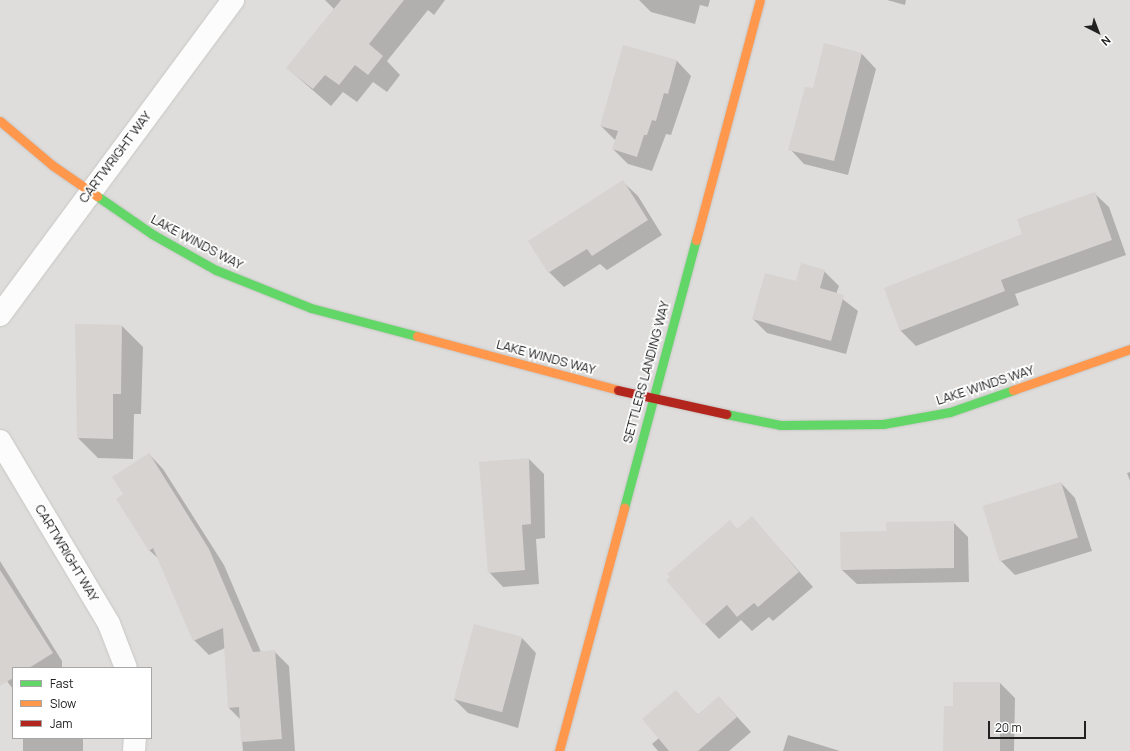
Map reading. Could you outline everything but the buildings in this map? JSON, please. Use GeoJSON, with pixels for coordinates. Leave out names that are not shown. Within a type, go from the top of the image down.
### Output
{"type":"FeatureCollection","features":[{"type":"Feature","properties":{"kind":"street","name":"CARTWRIGHT WAY"},"geometry":{"type":"LineString","coordinates":[[0,315],[89,192],[233,0]]}},
{"type":"Feature","properties":{"kind":"street","name":"SETTLERS LANDING WAY"},"geometry":{"type":"LineString","coordinates":[[559,751],[760,0]]}},
{"type":"Feature","properties":{"kind":"street","name":"LAKE WINDS WAY"},"geometry":{"type":"LineString","coordinates":[[0,121],[89,192],[152,234],[216,270],[311,308],[652,399],[780,425],[883,424],[950,412],[1130,349]]}},
{"type":"Feature","properties":{"kind":"street","name":"CARTWRIGHT WAY"},"geometry":{"type":"LineString","coordinates":[[0,441],[109,624],[126,667]]}},
{"type":"Feature","properties":{"kind":"street"},"geometry":{"type":"LineString","coordinates":[[134,751],[135,739]]}},
{"type":"Feature","properties":{"kind":"shaded area"},"geometry":{"type":"Polygon","coordinates":[[[0,0],[1130,0],[1130,751],[0,751],[0,0]]]}},
{"type":"Feature","properties":{"kind":"traffic: fast"},"geometry":{"type":"LineString","coordinates":[[97,196],[152,234],[216,270],[311,308],[417,336]]}},
{"type":"Feature","properties":{"kind":"traffic: fast"},"geometry":{"type":"LineString","coordinates":[[624,508],[696,240]]}},
{"type":"Feature","properties":{"kind":"traffic: fast"},"geometry":{"type":"LineString","coordinates":[[726,414],[780,425],[883,424],[950,412],[1013,390]]}},
{"type":"Feature","properties":{"kind":"traffic: slow"},"geometry":{"type":"LineString","coordinates":[[696,240],[760,0]]}},
{"type":"Feature","properties":{"kind":"traffic: slow"},"geometry":{"type":"LineString","coordinates":[[0,121],[52,165],[97,196]]}},
{"type":"Feature","properties":{"kind":"traffic: slow"},"geometry":{"type":"LineString","coordinates":[[417,336],[618,390]]}},
{"type":"Feature","properties":{"kind":"traffic: slow"},"geometry":{"type":"LineString","coordinates":[[1013,390],[1130,349]]}},
{"type":"Feature","properties":{"kind":"traffic: slow"},"geometry":{"type":"LineString","coordinates":[[559,751],[624,508]]}},
{"type":"Feature","properties":{"kind":"traffic: jam"},"geometry":{"type":"LineString","coordinates":[[618,390],[726,414]]}}]}
